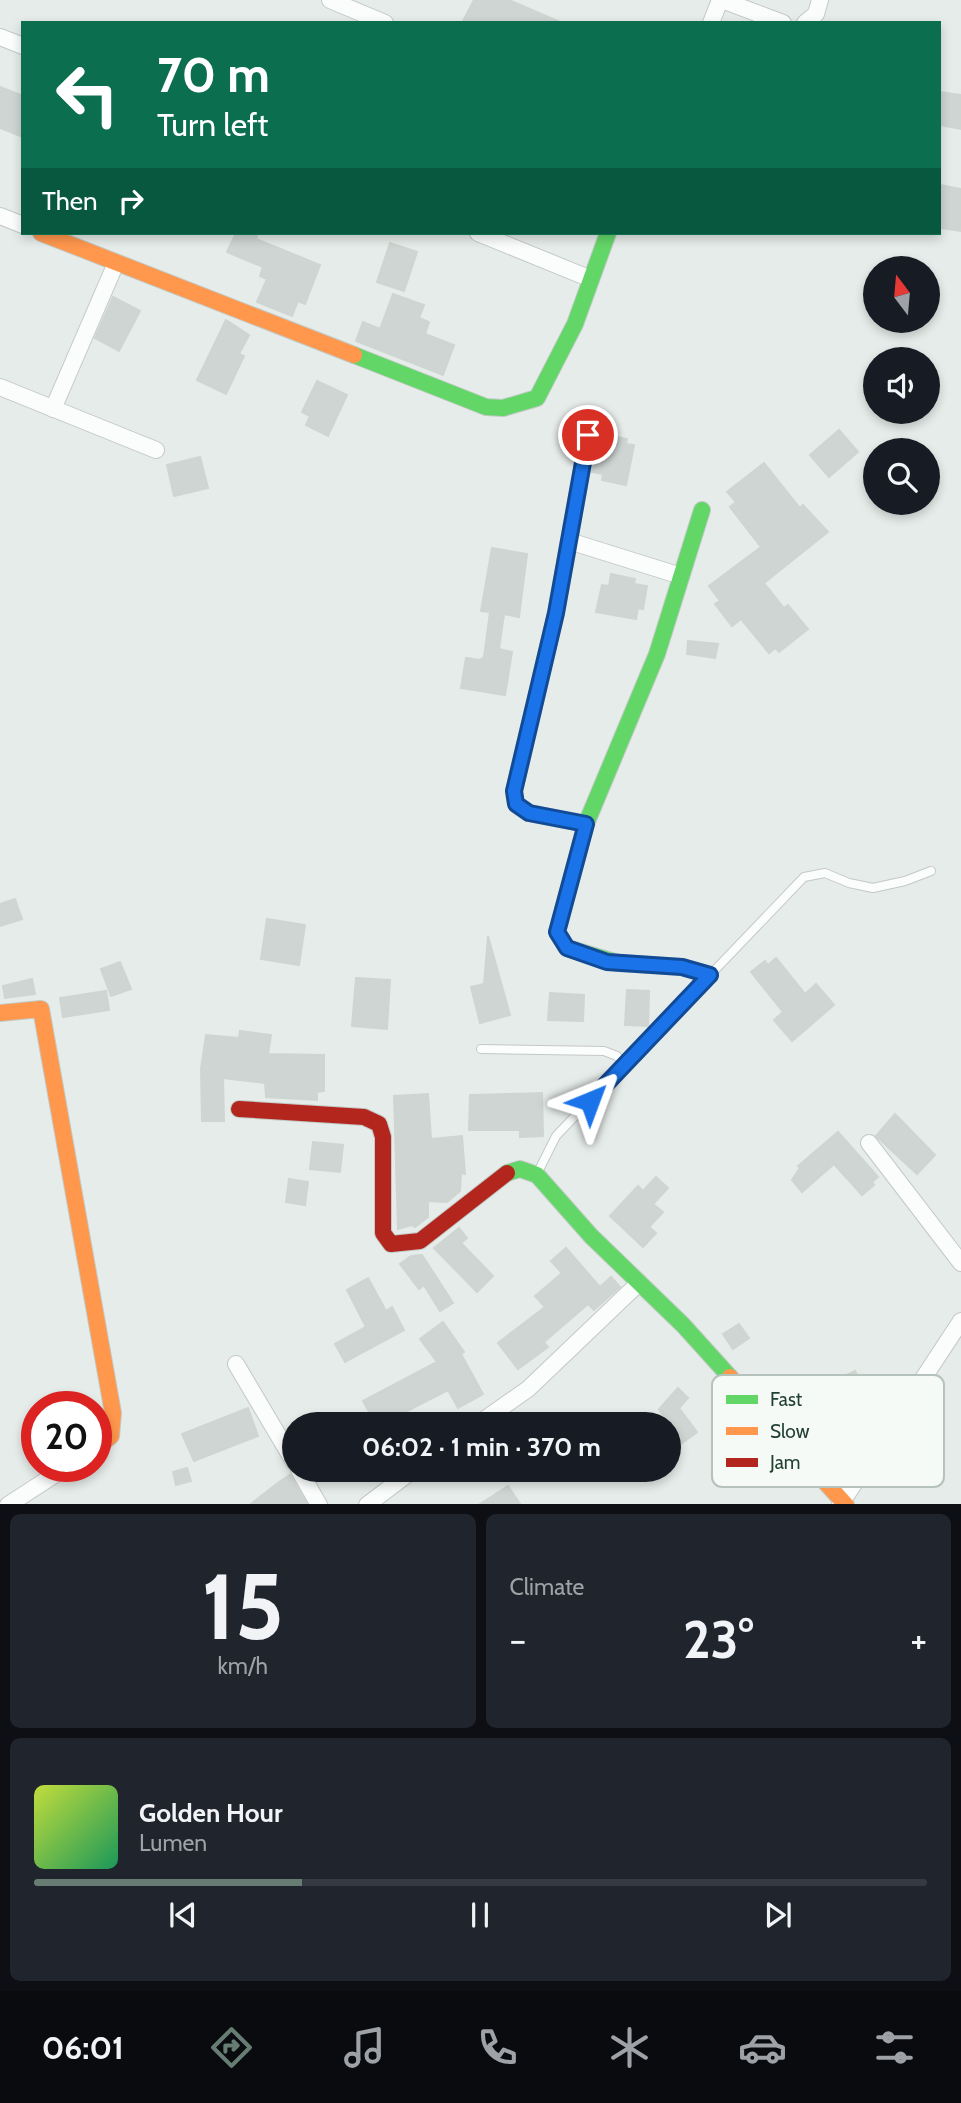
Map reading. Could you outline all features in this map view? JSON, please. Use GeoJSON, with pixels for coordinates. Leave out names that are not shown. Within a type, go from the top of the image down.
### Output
{"type":"FeatureCollection","features":[{"type":"Feature","properties":{"kind":"street"},"geometry":{"type":"LineString","coordinates":[[330,0],[380,21]]}},
{"type":"Feature","properties":{"kind":"street"},"geometry":{"type":"LineString","coordinates":[[712,21],[721,0],[778,21]]}},
{"type":"Feature","properties":{"kind":"street"},"geometry":{"type":"LineString","coordinates":[[807,21],[816,14],[820,0]]}},
{"type":"Feature","properties":{"kind":"street"},"geometry":{"type":"LineString","coordinates":[[0,37],[21,45]]}},
{"type":"Feature","properties":{"kind":"street"},"geometry":{"type":"LineString","coordinates":[[0,216],[21,224]]}},
{"type":"Feature","properties":{"kind":"street"},"geometry":{"type":"LineString","coordinates":[[46,235],[453,394],[486,410],[513,407],[537,398],[575,324],[607,235]]}},
{"type":"Feature","properties":{"kind":"street"},"geometry":{"type":"LineString","coordinates":[[483,235],[591,279]]}},
{"type":"Feature","properties":{"kind":"street"},"geometry":{"type":"LineString","coordinates":[[53,409],[116,263]]}},
{"type":"Feature","properties":{"kind":"street"},"geometry":{"type":"LineString","coordinates":[[0,387],[156,450]]}},
{"type":"Feature","properties":{"kind":"street"},"geometry":{"type":"LineString","coordinates":[[586,824],[529,813],[516,804],[514,791],[556,613],[588,435]]}},
{"type":"Feature","properties":{"kind":"street"},"geometry":{"type":"LineString","coordinates":[[702,510],[657,654],[586,824],[557,932],[567,948],[607,962],[682,967],[710,975]]}},
{"type":"Feature","properties":{"kind":"street"},"geometry":{"type":"LineString","coordinates":[[569,541],[681,576]]}},
{"type":"Feature","properties":{"kind":"street"},"geometry":{"type":"LineString","coordinates":[[0,1013],[41,1009],[109,1391]]}},
{"type":"Feature","properties":{"kind":"street"},"geometry":{"type":"LineString","coordinates":[[239,1108],[364,1117],[379,1124],[383,1137],[383,1233],[391,1244],[420,1241],[505,1174],[520,1169],[537,1175],[729,1375]]}},
{"type":"Feature","properties":{"kind":"street"},"geometry":{"type":"LineString","coordinates":[[869,1143],[961,1263]]}},
{"type":"Feature","properties":{"kind":"street"},"geometry":{"type":"LineString","coordinates":[[495,1412],[528,1389],[639,1283]]}},
{"type":"Feature","properties":{"kind":"street"},"geometry":{"type":"LineString","coordinates":[[926,1375],[961,1321]]}},
{"type":"Feature","properties":{"kind":"street"},"geometry":{"type":"LineString","coordinates":[[236,1364],[282,1442]]}},
{"type":"Feature","properties":{"kind":"street"},"geometry":{"type":"LineString","coordinates":[[8,1504],[43,1482]]}},
{"type":"Feature","properties":{"kind":"street"},"geometry":{"type":"LineString","coordinates":[[306,1482],[319,1504]]}},
{"type":"Feature","properties":{"kind":"street"},"geometry":{"type":"LineString","coordinates":[[367,1504],[397,1482]]}},
{"type":"Feature","properties":{"kind":"street"},"geometry":{"type":"LineString","coordinates":[[828,1487],[843,1504],[854,1487]]}},
{"type":"Feature","properties":{"kind":"lane"},"geometry":{"type":"LineString","coordinates":[[537,1175],[556,1136],[804,877],[825,873],[849,883],[873,888],[905,881],[931,871]]}},
{"type":"Feature","properties":{"kind":"lane"},"geometry":{"type":"LineString","coordinates":[[481,1049],[604,1051],[617,1056],[624,1065]]}},
{"type":"Feature","properties":{"kind":"building"},"geometry":{"type":"Polygon","coordinates":[[[474,0],[509,0],[557,21],[463,21],[474,0]]]}},
{"type":"Feature","properties":{"kind":"building"},"geometry":{"type":"Polygon","coordinates":[[[0,87],[21,95],[21,136],[0,128],[0,87]]]}},
{"type":"Feature","properties":{"kind":"building"},"geometry":{"type":"Polygon","coordinates":[[[941,92],[961,95],[961,129],[941,125],[941,92]]]}},
{"type":"Feature","properties":{"kind":"building"},"geometry":{"type":"Polygon","coordinates":[[[941,185],[961,189],[961,231],[941,228],[941,185]]]}},
{"type":"Feature","properties":{"kind":"building"},"geometry":{"type":"Polygon","coordinates":[[[235,235],[254,235],[256,239],[320,265],[305,304],[298,301],[292,316],[257,302],[267,279],[260,276],[263,267],[227,252],[235,235]]]}},
{"type":"Feature","properties":{"kind":"building"},"geometry":{"type":"Polygon","coordinates":[[[390,243],[417,252],[404,291],[377,282],[390,243]]]}},
{"type":"Feature","properties":{"kind":"building"},"geometry":{"type":"Polygon","coordinates":[[[393,294],[424,305],[419,318],[429,322],[425,334],[454,345],[443,375],[356,341],[363,322],[380,329],[393,294]]]}},
{"type":"Feature","properties":{"kind":"building"},"geometry":{"type":"Polygon","coordinates":[[[113,297],[140,311],[119,351],[95,338],[113,297]]]}},
{"type":"Feature","properties":{"kind":"building"},"geometry":{"type":"Polygon","coordinates":[[[226,320],[249,335],[239,354],[244,356],[226,394],[197,380],[226,320]]]}},
{"type":"Feature","properties":{"kind":"building"},"geometry":{"type":"Polygon","coordinates":[[[317,381],[347,395],[328,436],[306,425],[310,416],[302,412],[317,381]]]}},
{"type":"Feature","properties":{"kind":"building"},"geometry":{"type":"Polygon","coordinates":[[[839,430],[858,452],[829,477],[810,455],[839,430]]]}},
{"type":"Feature","properties":{"kind":"building"},"geometry":{"type":"Polygon","coordinates":[[[606,435],[627,439],[626,444],[634,445],[626,485],[602,480],[603,474],[592,472],[599,445],[603,446],[606,435]]]}},
{"type":"Feature","properties":{"kind":"building"},"geometry":{"type":"Polygon","coordinates":[[[200,457],[208,488],[174,496],[167,465],[200,457]]]}},
{"type":"Feature","properties":{"kind":"building"},"geometry":{"type":"Polygon","coordinates":[[[764,463],[800,508],[803,505],[828,532],[764,583],[784,608],[788,605],[808,629],[779,652],[775,648],[769,653],[741,619],[732,626],[715,604],[720,601],[709,586],[761,547],[730,507],[736,502],[727,492],[764,463]]]}},
{"type":"Feature","properties":{"kind":"building"},"geometry":{"type":"Polygon","coordinates":[[[492,548],[527,554],[519,617],[504,614],[499,649],[512,652],[505,695],[461,688],[466,658],[480,660],[484,657],[490,612],[481,611],[492,548]]]}},
{"type":"Feature","properties":{"kind":"building"},"geometry":{"type":"Polygon","coordinates":[[[611,574],[635,579],[634,584],[647,586],[643,609],[638,608],[636,619],[596,612],[602,585],[609,586],[611,574]]]}},
{"type":"Feature","properties":{"kind":"building"},"geometry":{"type":"Polygon","coordinates":[[[688,641],[718,644],[715,658],[687,654],[688,641]]]}},
{"type":"Feature","properties":{"kind":"building"},"geometry":{"type":"Polygon","coordinates":[[[15,899],[22,919],[0,926],[0,904],[15,899]]]}},
{"type":"Feature","properties":{"kind":"building"},"geometry":{"type":"Polygon","coordinates":[[[267,919],[305,925],[299,965],[261,959],[267,919]]]}},
{"type":"Feature","properties":{"kind":"building"},"geometry":{"type":"Polygon","coordinates":[[[488,936],[510,1015],[480,1023],[471,987],[484,984],[488,936]]]}},
{"type":"Feature","properties":{"kind":"building"},"geometry":{"type":"Polygon","coordinates":[[[776,958],[805,994],[816,984],[834,1005],[792,1041],[774,1020],[783,1012],[751,972],[765,961],[768,965],[776,958]]]}},
{"type":"Feature","properties":{"kind":"building"},"geometry":{"type":"Polygon","coordinates":[[[120,962],[131,989],[111,996],[101,969],[120,962]]]}},
{"type":"Feature","properties":{"kind":"building"},"geometry":{"type":"Polygon","coordinates":[[[356,978],[390,980],[387,1029],[352,1026],[356,978]]]}},
{"type":"Feature","properties":{"kind":"building"},"geometry":{"type":"Polygon","coordinates":[[[32,979],[35,994],[5,998],[3,986],[32,979]]]}},
{"type":"Feature","properties":{"kind":"building"},"geometry":{"type":"Polygon","coordinates":[[[627,990],[649,991],[648,1026],[625,1025],[627,990]]]}},
{"type":"Feature","properties":{"kind":"building"},"geometry":{"type":"Polygon","coordinates":[[[106,991],[109,1010],[63,1017],[60,998],[106,991]]]}},
{"type":"Feature","properties":{"kind":"building"},"geometry":{"type":"Polygon","coordinates":[[[550,993],[584,995],[583,1021],[548,1020],[550,993]]]}},
{"type":"Feature","properties":{"kind":"building"},"geometry":{"type":"Polygon","coordinates":[[[240,1031],[271,1035],[268,1054],[324,1055],[324,1091],[317,1092],[317,1100],[266,1097],[265,1083],[223,1078],[224,1121],[202,1121],[201,1069],[206,1035],[239,1038],[240,1031]]]}},
{"type":"Feature","properties":{"kind":"building"},"geometry":{"type":"Polygon","coordinates":[[[542,1093],[543,1136],[520,1137],[520,1130],[469,1130],[470,1095],[542,1093]]]}},
{"type":"Feature","properties":{"kind":"building"},"geometry":{"type":"Polygon","coordinates":[[[428,1094],[431,1139],[462,1136],[465,1174],[461,1173],[460,1191],[447,1202],[428,1201],[428,1217],[415,1227],[412,1225],[398,1229],[394,1096],[428,1094]]]}},
{"type":"Feature","properties":{"kind":"building"},"geometry":{"type":"Polygon","coordinates":[[[895,1114],[935,1155],[917,1174],[876,1136],[895,1114]]]}},
{"type":"Feature","properties":{"kind":"building"},"geometry":{"type":"Polygon","coordinates":[[[838,1132],[878,1177],[872,1182],[874,1185],[862,1195],[834,1164],[802,1192],[792,1180],[800,1168],[798,1166],[838,1132]]]}},
{"type":"Feature","properties":{"kind":"building"},"geometry":{"type":"Polygon","coordinates":[[[313,1142],[343,1145],[340,1172],[310,1169],[313,1142]]]}},
{"type":"Feature","properties":{"kind":"building"},"geometry":{"type":"Polygon","coordinates":[[[656,1177],[668,1188],[653,1204],[663,1212],[649,1227],[656,1233],[643,1247],[610,1216],[638,1186],[643,1191],[656,1177]]]}},
{"type":"Feature","properties":{"kind":"building"},"geometry":{"type":"Polygon","coordinates":[[[289,1179],[308,1182],[305,1205],[286,1202],[289,1179]]]}},
{"type":"Feature","properties":{"kind":"building"},"geometry":{"type":"Polygon","coordinates":[[[459,1228],[467,1238],[461,1243],[493,1276],[477,1292],[434,1248],[459,1228]]]}},
{"type":"Feature","properties":{"kind":"building"},"geometry":{"type":"Polygon","coordinates":[[[566,1248],[600,1287],[611,1277],[620,1287],[594,1310],[588,1304],[544,1342],[548,1347],[518,1369],[498,1343],[545,1307],[535,1296],[562,1273],[551,1261],[566,1248]]]}},
{"type":"Feature","properties":{"kind":"building"},"geometry":{"type":"Polygon","coordinates":[[[422,1255],[453,1303],[440,1311],[424,1285],[419,1289],[400,1264],[411,1256],[422,1255]]]}},
{"type":"Feature","properties":{"kind":"building"},"geometry":{"type":"Polygon","coordinates":[[[368,1278],[386,1311],[392,1307],[404,1330],[345,1362],[335,1344],[366,1327],[347,1290],[368,1278]]]}},
{"type":"Feature","properties":{"kind":"building"},"geometry":{"type":"Polygon","coordinates":[[[443,1322],[464,1352],[461,1354],[483,1394],[458,1408],[448,1390],[405,1412],[369,1412],[363,1401],[437,1362],[420,1339],[443,1322]]]}},
{"type":"Feature","properties":{"kind":"building"},"geometry":{"type":"Polygon","coordinates":[[[739,1324],[749,1338],[733,1349],[723,1334],[739,1324]]]}},
{"type":"Feature","properties":{"kind":"building"},"geometry":{"type":"Polygon","coordinates":[[[678,1388],[688,1398],[679,1408],[697,1432],[681,1444],[681,1412],[661,1412],[659,1409],[678,1388]]]}},
{"type":"Feature","properties":{"kind":"building"},"geometry":{"type":"Polygon","coordinates":[[[248,1408],[258,1436],[194,1461],[182,1434],[248,1408]]]}},
{"type":"Feature","properties":{"kind":"building"},"geometry":{"type":"Polygon","coordinates":[[[187,1468],[191,1481],[176,1485],[173,1472],[187,1468]]]}},
{"type":"Feature","properties":{"kind":"building"},"geometry":{"type":"Polygon","coordinates":[[[279,1482],[294,1482],[307,1504],[251,1504],[279,1482]]]}},
{"type":"Feature","properties":{"kind":"building"},"geometry":{"type":"Polygon","coordinates":[[[508,1486],[520,1504],[480,1504],[508,1486]]]}},
{"type":"Feature","properties":{"kind":"traffic: fast"},"geometry":{"type":"LineString","coordinates":[[354,355],[486,407],[503,408],[537,398],[575,324],[607,235]]}},
{"type":"Feature","properties":{"kind":"traffic: fast"},"geometry":{"type":"LineString","coordinates":[[618,963],[567,948],[557,932],[586,824],[657,654],[702,510]]}},
{"type":"Feature","properties":{"kind":"traffic: fast"},"geometry":{"type":"LineString","coordinates":[[507,1173],[520,1169],[537,1175],[591,1236],[683,1325],[728,1375]]}},
{"type":"Feature","properties":{"kind":"traffic: slow"},"geometry":{"type":"LineString","coordinates":[[46,235],[354,355]]}},
{"type":"Feature","properties":{"kind":"traffic: slow"},"geometry":{"type":"LineString","coordinates":[[618,963],[682,967],[710,975]]}},
{"type":"Feature","properties":{"kind":"traffic: slow"},"geometry":{"type":"LineString","coordinates":[[0,1013],[41,1009],[109,1391]]}},
{"type":"Feature","properties":{"kind":"traffic: slow"},"geometry":{"type":"LineString","coordinates":[[112,1407],[112,1424]]}},
{"type":"Feature","properties":{"kind":"traffic: slow"},"geometry":{"type":"LineString","coordinates":[[830,1487],[845,1504]]}},
{"type":"Feature","properties":{"kind":"traffic: jam"},"geometry":{"type":"LineString","coordinates":[[239,1109],[364,1117],[379,1124],[383,1137],[383,1233],[391,1244],[420,1241],[507,1173]]}},
{"type":"Feature","properties":{"kind":"route"},"geometry":{"type":"LineString","coordinates":[[588,435],[556,613],[514,791],[516,804],[529,813],[586,824],[557,932],[567,948],[607,962],[682,967],[710,975],[590,1101]]}}]}
